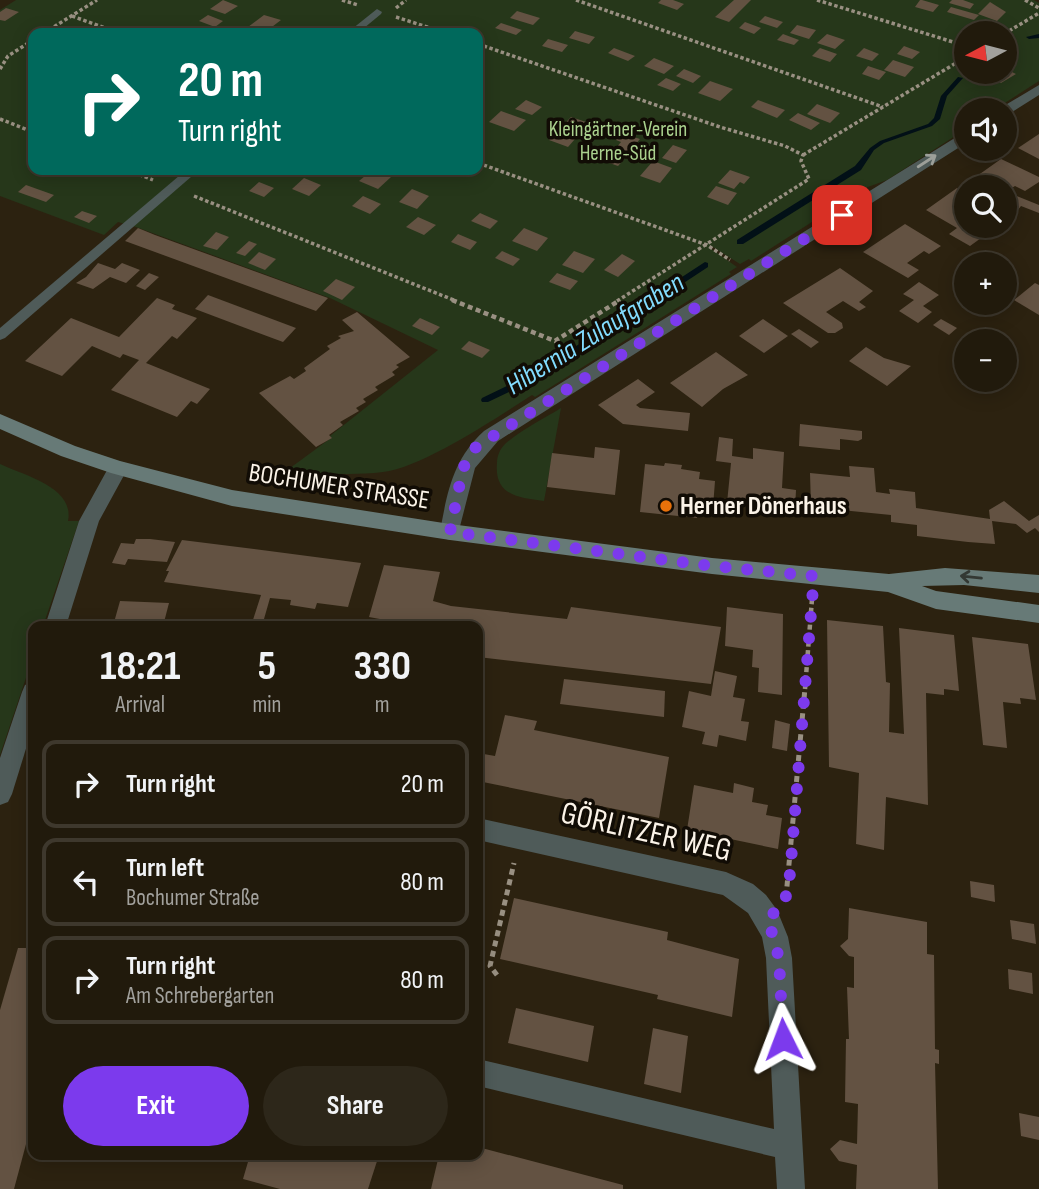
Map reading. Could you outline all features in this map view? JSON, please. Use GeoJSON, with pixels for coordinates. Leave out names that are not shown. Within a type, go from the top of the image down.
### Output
{"type":"FeatureCollection","features":[{"type":"Feature","properties":{"kind":"main road","name":"BOCHUMER STRASSE"},"geometry":{"type":"LineString","coordinates":[[0,421],[68,451],[118,468],[232,498],[450,532],[712,566],[889,583],[936,600],[1039,614]]}},
{"type":"Feature","properties":{"kind":"main road","name":"BOCHUMER STRASSE"},"geometry":{"type":"LineString","coordinates":[[889,583],[913,576],[933,575],[1039,584]]}},
{"type":"Feature","properties":{"kind":"street"},"geometry":{"type":"LineString","coordinates":[[1017,103],[1039,89]]}},
{"type":"Feature","properties":{"kind":"street"},"geometry":{"type":"LineString","coordinates":[[450,532],[463,468],[476,447],[954,144]]}},
{"type":"Feature","properties":{"kind":"street"},"geometry":{"type":"LineString","coordinates":[[57,621],[89,521],[118,468]]}},
{"type":"Feature","properties":{"kind":"street"},"geometry":{"type":"LineString","coordinates":[[0,794],[28,707]]}},
{"type":"Feature","properties":{"kind":"street","name":"GÖRLITZER WEG"},"geometry":{"type":"LineString","coordinates":[[483,829],[726,884],[744,892],[768,919],[779,958],[790,1189]]}},
{"type":"Feature","properties":{"kind":"street"},"geometry":{"type":"LineString","coordinates":[[483,1074],[788,1146]]}},
{"type":"Feature","properties":{"kind":"lane"},"geometry":{"type":"LineString","coordinates":[[358,28],[377,12]]}},
{"type":"Feature","properties":{"kind":"lane"},"geometry":{"type":"LineString","coordinates":[[0,335],[187,175]]}},
{"type":"Feature","properties":{"kind":"path"},"geometry":{"type":"LineString","coordinates":[[52,28],[97,0]]}},
{"type":"Feature","properties":{"kind":"path"},"geometry":{"type":"LineString","coordinates":[[576,0],[883,107]]}},
{"type":"Feature","properties":{"kind":"path"},"geometry":{"type":"LineString","coordinates":[[817,0],[954,42]]}},
{"type":"Feature","properties":{"kind":"path"},"geometry":{"type":"LineString","coordinates":[[1025,0],[1039,8]]}},
{"type":"Feature","properties":{"kind":"path"},"geometry":{"type":"LineString","coordinates":[[377,12],[430,28]]}},
{"type":"Feature","properties":{"kind":"path"},"geometry":{"type":"LineString","coordinates":[[1017,26],[1039,13]]}},
{"type":"Feature","properties":{"kind":"path"},"geometry":{"type":"LineString","coordinates":[[71,16],[105,28]]}},
{"type":"Feature","properties":{"kind":"path"},"geometry":{"type":"LineString","coordinates":[[0,69],[8,57],[28,43]]}},
{"type":"Feature","properties":{"kind":"path"},"geometry":{"type":"LineString","coordinates":[[483,46],[719,127],[785,146],[803,155]]}},
{"type":"Feature","properties":{"kind":"path"},"geometry":{"type":"LineString","coordinates":[[141,175],[555,341],[809,179],[801,161],[803,155],[954,64]]}},
{"type":"Feature","properties":{"kind":"path"},"geometry":{"type":"LineString","coordinates":[[0,119],[28,130]]}},
{"type":"Feature","properties":{"kind":"path"},"geometry":{"type":"LineString","coordinates":[[483,165],[707,245]]}},
{"type":"Feature","properties":{"kind":"path"},"geometry":{"type":"LineString","coordinates":[[768,919],[785,901],[790,874],[814,576]]}},
{"type":"Feature","properties":{"kind":"path"},"geometry":{"type":"LineString","coordinates":[[497,975],[491,965],[520,838]]}},
{"type":"Feature","properties":{"kind":"green space","name":"Kleingärtner-Verein Herne-Süd"},"geometry":{"type":"Polygon","coordinates":[[[16,0],[1034,0],[1039,3],[1039,81],[1013,98],[954,98],[954,137],[887,180],[865,188],[751,261],[749,259],[740,264],[713,247],[710,248],[737,267],[729,272],[731,274],[535,397],[532,395],[438,452],[383,472],[347,474],[286,471],[331,438],[330,436],[438,350],[330,298],[136,227],[118,222],[104,235],[0,196],[0,10],[16,0]]]}},
{"type":"Feature","properties":{"kind":"green space"},"geometry":{"type":"Polygon","coordinates":[[[561,408],[544,501],[510,493],[499,482],[497,474],[502,448],[518,434],[561,408]]]}},
{"type":"Feature","properties":{"kind":"green space"},"geometry":{"type":"Polygon","coordinates":[[[0,464],[56,491],[64,499],[68,509],[68,521],[79,521],[45,621],[28,621],[28,672],[0,755],[0,464]]]}},
{"type":"Feature","properties":{"kind":"building"},"geometry":{"type":"Polygon","coordinates":[[[223,0],[238,6],[225,14],[210,9],[223,0]]]}},
{"type":"Feature","properties":{"kind":"building"},"geometry":{"type":"Polygon","coordinates":[[[661,0],[684,4],[677,10],[658,3],[661,0]]]}},
{"type":"Feature","properties":{"kind":"building"},"geometry":{"type":"Polygon","coordinates":[[[734,0],[751,0],[729,22],[715,17],[734,0]]]}},
{"type":"Feature","properties":{"kind":"building"},"geometry":{"type":"Polygon","coordinates":[[[920,0],[939,5],[933,12],[915,7],[920,0]]]}},
{"type":"Feature","properties":{"kind":"building"},"geometry":{"type":"Polygon","coordinates":[[[952,0],[974,4],[970,9],[949,3],[952,0]]]}},
{"type":"Feature","properties":{"kind":"building"},"geometry":{"type":"Polygon","coordinates":[[[990,2],[1006,12],[997,21],[978,14],[990,2]]]}},
{"type":"Feature","properties":{"kind":"building"},"geometry":{"type":"Polygon","coordinates":[[[951,7],[979,15],[974,20],[947,12],[951,7]]]}},
{"type":"Feature","properties":{"kind":"building"},"geometry":{"type":"Polygon","coordinates":[[[6,8],[19,12],[5,21],[0,20],[0,12],[6,8]]]}},
{"type":"Feature","properties":{"kind":"building"},"geometry":{"type":"Polygon","coordinates":[[[517,11],[540,18],[533,25],[510,18],[517,11]]]}},
{"type":"Feature","properties":{"kind":"building"},"geometry":{"type":"Polygon","coordinates":[[[208,15],[223,21],[215,27],[199,21],[208,15]]]}},
{"type":"Feature","properties":{"kind":"building"},"geometry":{"type":"Polygon","coordinates":[[[264,15],[281,20],[271,28],[248,27],[264,15]]]}},
{"type":"Feature","properties":{"kind":"building"},"geometry":{"type":"Polygon","coordinates":[[[765,16],[783,22],[777,28],[759,22],[765,16]]]}},
{"type":"Feature","properties":{"kind":"building"},"geometry":{"type":"Polygon","coordinates":[[[745,22],[761,28],[754,34],[739,28],[745,22]]]}},
{"type":"Feature","properties":{"kind":"building"},"geometry":{"type":"Polygon","coordinates":[[[501,23],[522,30],[516,35],[495,28],[501,23]]]}},
{"type":"Feature","properties":{"kind":"building"},"geometry":{"type":"Polygon","coordinates":[[[797,25],[816,30],[809,39],[790,33],[797,25]]]}},
{"type":"Feature","properties":{"kind":"building"},"geometry":{"type":"Polygon","coordinates":[[[575,31],[595,37],[589,44],[569,38],[575,31]]]}},
{"type":"Feature","properties":{"kind":"building"},"geometry":{"type":"Polygon","coordinates":[[[783,34],[799,40],[794,45],[777,40],[783,34]]]}},
{"type":"Feature","properties":{"kind":"building"},"geometry":{"type":"Polygon","coordinates":[[[827,34],[845,40],[835,49],[817,43],[827,34]]]}},
{"type":"Feature","properties":{"kind":"building"},"geometry":{"type":"Polygon","coordinates":[[[548,39],[568,45],[562,52],[542,46],[548,39]]]}},
{"type":"Feature","properties":{"kind":"building"},"geometry":{"type":"Polygon","coordinates":[[[904,46],[920,52],[912,59],[897,54],[904,46]]]}},
{"type":"Feature","properties":{"kind":"building"},"geometry":{"type":"Polygon","coordinates":[[[614,48],[635,56],[628,61],[608,53],[614,48]]]}},
{"type":"Feature","properties":{"kind":"building"},"geometry":{"type":"Polygon","coordinates":[[[820,48],[837,54],[830,62],[812,56],[820,48]]]}},
{"type":"Feature","properties":{"kind":"building"},"geometry":{"type":"Polygon","coordinates":[[[864,48],[879,54],[872,61],[856,56],[864,48]]]}},
{"type":"Feature","properties":{"kind":"building"},"geometry":{"type":"Polygon","coordinates":[[[654,58],[674,66],[664,74],[644,66],[654,58]]]}},
{"type":"Feature","properties":{"kind":"building"},"geometry":{"type":"Polygon","coordinates":[[[893,60],[914,67],[905,77],[884,70],[893,60]]]}},
{"type":"Feature","properties":{"kind":"building"},"geometry":{"type":"Polygon","coordinates":[[[868,66],[886,72],[879,80],[862,74],[868,66]]]}},
{"type":"Feature","properties":{"kind":"building"},"geometry":{"type":"Polygon","coordinates":[[[684,69],[701,76],[693,83],[676,76],[684,69]]]}},
{"type":"Feature","properties":{"kind":"building"},"geometry":{"type":"Polygon","coordinates":[[[666,78],[681,84],[673,91],[657,85],[666,78]]]}},
{"type":"Feature","properties":{"kind":"building"},"geometry":{"type":"Polygon","coordinates":[[[710,81],[733,89],[720,101],[698,93],[710,81]]]}},
{"type":"Feature","properties":{"kind":"building"},"geometry":{"type":"Polygon","coordinates":[[[526,100],[542,107],[532,115],[515,109],[526,100]]]}},
{"type":"Feature","properties":{"kind":"building"},"geometry":{"type":"Polygon","coordinates":[[[758,100],[785,110],[777,118],[751,107],[758,100]]]}},
{"type":"Feature","properties":{"kind":"building"},"geometry":{"type":"Polygon","coordinates":[[[817,104],[840,113],[830,123],[807,114],[817,104]]]}},
{"type":"Feature","properties":{"kind":"building"},"geometry":{"type":"Polygon","coordinates":[[[501,111],[526,120],[514,131],[489,122],[501,111]]]}},
{"type":"Feature","properties":{"kind":"building"},"geometry":{"type":"Polygon","coordinates":[[[798,113],[820,123],[811,130],[789,120],[798,113]]]}},
{"type":"Feature","properties":{"kind":"building"},"geometry":{"type":"Polygon","coordinates":[[[571,117],[589,123],[568,147],[549,140],[571,117]]]}},
{"type":"Feature","properties":{"kind":"building"},"geometry":{"type":"Polygon","coordinates":[[[621,133],[640,139],[629,152],[616,148],[621,142],[616,140],[621,133]]]}},
{"type":"Feature","properties":{"kind":"building"},"geometry":{"type":"Polygon","coordinates":[[[1039,134],[1039,159],[1018,148],[1039,134]]]}},
{"type":"Feature","properties":{"kind":"building"},"geometry":{"type":"Polygon","coordinates":[[[673,145],[687,150],[676,163],[662,158],[673,145]]]}},
{"type":"Feature","properties":{"kind":"building"},"geometry":{"type":"Polygon","coordinates":[[[608,148],[628,155],[618,166],[598,159],[608,148]]]}},
{"type":"Feature","properties":{"kind":"building"},"geometry":{"type":"Polygon","coordinates":[[[653,161],[672,168],[660,183],[640,176],[653,161]]]}},
{"type":"Feature","properties":{"kind":"building"},"geometry":{"type":"Polygon","coordinates":[[[998,161],[1005,161],[1039,177],[1039,182],[1025,191],[1017,187],[1017,175],[978,175],[998,161]]]}},
{"type":"Feature","properties":{"kind":"building"},"geometry":{"type":"Polygon","coordinates":[[[730,170],[750,177],[734,189],[718,183],[730,170]]]}},
{"type":"Feature","properties":{"kind":"building"},"geometry":{"type":"Polygon","coordinates":[[[366,175],[391,177],[378,189],[359,181],[366,175]]]}},
{"type":"Feature","properties":{"kind":"building"},"geometry":{"type":"Polygon","coordinates":[[[304,178],[321,185],[309,196],[292,189],[304,178]]]}},
{"type":"Feature","properties":{"kind":"building"},"geometry":{"type":"Polygon","coordinates":[[[259,182],[274,188],[264,197],[249,191],[259,182]]]}},
{"type":"Feature","properties":{"kind":"building"},"geometry":{"type":"Polygon","coordinates":[[[26,185],[54,195],[46,202],[18,192],[26,185]]]}},
{"type":"Feature","properties":{"kind":"building"},"geometry":{"type":"Polygon","coordinates":[[[716,186],[737,193],[728,205],[707,197],[716,186]]]}},
{"type":"Feature","properties":{"kind":"building"},"geometry":{"type":"Polygon","coordinates":[[[412,189],[429,196],[417,209],[399,202],[412,189]]]}},
{"type":"Feature","properties":{"kind":"building"},"geometry":{"type":"Polygon","coordinates":[[[954,190],[954,226],[926,210],[954,190]]]}},
{"type":"Feature","properties":{"kind":"building"},"geometry":{"type":"Polygon","coordinates":[[[363,196],[381,204],[370,214],[352,206],[363,196]]]}},
{"type":"Feature","properties":{"kind":"building"},"geometry":{"type":"Polygon","coordinates":[[[1017,196],[1039,205],[1039,213],[1021,206],[1017,211],[1017,196]]]}},
{"type":"Feature","properties":{"kind":"building"},"geometry":{"type":"Polygon","coordinates":[[[82,211],[97,216],[89,223],[74,217],[82,211]]]}},
{"type":"Feature","properties":{"kind":"building"},"geometry":{"type":"Polygon","coordinates":[[[480,213],[498,221],[490,229],[471,221],[480,213]]]}},
{"type":"Feature","properties":{"kind":"building"},"geometry":{"type":"Polygon","coordinates":[[[418,217],[436,225],[424,235],[406,227],[418,217]]]}},
{"type":"Feature","properties":{"kind":"building"},"geometry":{"type":"Polygon","coordinates":[[[905,224],[941,246],[929,254],[924,251],[907,263],[919,270],[908,278],[863,252],[905,224]]]}},
{"type":"Feature","properties":{"kind":"building"},"geometry":{"type":"Polygon","coordinates":[[[138,228],[328,298],[316,311],[125,241],[138,228]]]}},
{"type":"Feature","properties":{"kind":"building"},"geometry":{"type":"Polygon","coordinates":[[[524,228],[548,238],[537,251],[512,241],[524,228]]]}},
{"type":"Feature","properties":{"kind":"building"},"geometry":{"type":"Polygon","coordinates":[[[216,232],[229,237],[217,250],[203,246],[216,232]]]}},
{"type":"Feature","properties":{"kind":"building"},"geometry":{"type":"Polygon","coordinates":[[[458,234],[477,242],[470,250],[451,242],[458,234]]]}},
{"type":"Feature","properties":{"kind":"building"},"geometry":{"type":"Polygon","coordinates":[[[956,238],[981,238],[970,246],[956,238]]]}},
{"type":"Feature","properties":{"kind":"building"},"geometry":{"type":"Polygon","coordinates":[[[249,241],[257,244],[245,256],[236,253],[249,241]]]}},
{"type":"Feature","properties":{"kind":"building"},"geometry":{"type":"Polygon","coordinates":[[[502,251],[520,259],[513,266],[495,258],[502,251]]]}},
{"type":"Feature","properties":{"kind":"building"},"geometry":{"type":"Polygon","coordinates":[[[574,251],[595,259],[583,273],[562,265],[574,251]]]}},
{"type":"Feature","properties":{"kind":"building"},"geometry":{"type":"Polygon","coordinates":[[[259,252],[276,259],[265,270],[248,263],[259,252]]]}},
{"type":"Feature","properties":{"kind":"building"},"geometry":{"type":"Polygon","coordinates":[[[622,254],[635,261],[618,277],[604,270],[622,254]]]}},
{"type":"Feature","properties":{"kind":"building"},"geometry":{"type":"Polygon","coordinates":[[[98,263],[115,269],[122,263],[140,270],[126,283],[110,277],[93,289],[76,283],[86,277],[98,263]]]}},
{"type":"Feature","properties":{"kind":"building"},"geometry":{"type":"Polygon","coordinates":[[[840,268],[873,291],[859,302],[866,307],[859,311],[843,301],[826,312],[842,323],[843,328],[835,333],[828,333],[783,303],[840,268]]]}},
{"type":"Feature","properties":{"kind":"building"},"geometry":{"type":"Polygon","coordinates":[[[149,273],[159,277],[145,290],[136,286],[149,273]]]}},
{"type":"Feature","properties":{"kind":"building"},"geometry":{"type":"Polygon","coordinates":[[[557,273],[578,281],[570,290],[549,282],[557,273]]]}},
{"type":"Feature","properties":{"kind":"building"},"geometry":{"type":"Polygon","coordinates":[[[336,279],[355,287],[342,300],[323,291],[336,279]]]}},
{"type":"Feature","properties":{"kind":"building"},"geometry":{"type":"Polygon","coordinates":[[[919,282],[939,295],[923,306],[932,312],[918,323],[899,311],[914,300],[903,294],[919,282]]]}},
{"type":"Feature","properties":{"kind":"building"},"geometry":{"type":"Polygon","coordinates":[[[1035,283],[1039,285],[1039,315],[1017,302],[1017,298],[1035,283]]]}},
{"type":"Feature","properties":{"kind":"building"},"geometry":{"type":"Polygon","coordinates":[[[208,295],[296,328],[283,342],[195,309],[208,295]]]}},
{"type":"Feature","properties":{"kind":"building"},"geometry":{"type":"Polygon","coordinates":[[[157,298],[175,305],[172,309],[197,318],[177,339],[172,336],[146,363],[210,389],[197,404],[191,401],[177,417],[111,390],[139,360],[123,354],[120,358],[92,346],[62,376],[25,361],[71,318],[119,337],[157,298]]]}},
{"type":"Feature","properties":{"kind":"building"},"geometry":{"type":"Polygon","coordinates":[[[357,312],[410,357],[396,365],[399,367],[392,372],[395,375],[375,387],[378,390],[363,399],[366,402],[356,408],[359,411],[340,422],[343,425],[329,435],[332,438],[316,447],[259,393],[290,376],[294,379],[306,371],[304,368],[330,349],[327,346],[341,338],[338,336],[354,331],[342,320],[357,312]]]}},
{"type":"Feature","properties":{"kind":"building"},"geometry":{"type":"Polygon","coordinates":[[[420,318],[440,327],[432,335],[412,326],[420,318]]]}},
{"type":"Feature","properties":{"kind":"building"},"geometry":{"type":"Polygon","coordinates":[[[763,319],[788,336],[764,353],[739,336],[763,319]]]}},
{"type":"Feature","properties":{"kind":"building"},"geometry":{"type":"Polygon","coordinates":[[[941,319],[957,328],[949,335],[933,325],[941,319]]]}},
{"type":"Feature","properties":{"kind":"building"},"geometry":{"type":"Polygon","coordinates":[[[799,329],[819,342],[811,348],[791,334],[799,329]]]}},
{"type":"Feature","properties":{"kind":"building"},"geometry":{"type":"Polygon","coordinates":[[[469,341],[490,350],[482,358],[461,349],[469,341]]]}},
{"type":"Feature","properties":{"kind":"building"},"geometry":{"type":"Polygon","coordinates":[[[866,347],[884,358],[911,366],[887,386],[849,361],[866,347]]]}},
{"type":"Feature","properties":{"kind":"building"},"geometry":{"type":"Polygon","coordinates":[[[716,352],[748,375],[723,389],[702,407],[670,383],[716,352]]]}},
{"type":"Feature","properties":{"kind":"building"},"geometry":{"type":"Polygon","coordinates":[[[638,379],[655,392],[636,405],[640,408],[690,413],[688,431],[623,424],[598,405],[638,379]]]}},
{"type":"Feature","properties":{"kind":"building"},"geometry":{"type":"Polygon","coordinates":[[[800,424],[862,431],[862,439],[840,439],[840,450],[799,446],[800,424]]]}},
{"type":"Feature","properties":{"kind":"building"},"geometry":{"type":"Polygon","coordinates":[[[719,437],[733,439],[732,456],[753,459],[753,448],[784,452],[782,488],[796,490],[795,510],[727,503],[731,463],[716,461],[719,437]]]}},
{"type":"Feature","properties":{"kind":"building"},"geometry":{"type":"Polygon","coordinates":[[[595,447],[620,450],[615,495],[547,487],[552,453],[594,458],[595,447]]]}},
{"type":"Feature","properties":{"kind":"building"},"geometry":{"type":"Polygon","coordinates":[[[665,463],[682,465],[681,469],[700,472],[699,479],[715,481],[713,507],[698,505],[697,518],[640,512],[645,464],[664,466],[665,463]]]}},
{"type":"Feature","properties":{"kind":"building"},"geometry":{"type":"Polygon","coordinates":[[[849,466],[874,468],[876,492],[890,494],[889,489],[915,492],[916,508],[990,519],[989,510],[1004,501],[1029,521],[1039,515],[1039,532],[1035,528],[1027,533],[1016,524],[992,521],[995,544],[968,542],[917,536],[917,525],[891,522],[891,515],[811,507],[810,473],[850,477],[849,466]]]}},
{"type":"Feature","properties":{"kind":"building"},"geometry":{"type":"Polygon","coordinates":[[[136,539],[175,542],[167,562],[128,559],[125,565],[112,563],[121,543],[134,544],[136,539]]]}},
{"type":"Feature","properties":{"kind":"building"},"geometry":{"type":"Polygon","coordinates":[[[182,540],[361,563],[348,607],[317,603],[315,609],[290,605],[291,600],[270,598],[264,619],[280,621],[253,621],[261,595],[164,582],[169,571],[166,571],[182,540]]]}},
{"type":"Feature","properties":{"kind":"building"},"geometry":{"type":"Polygon","coordinates":[[[384,565],[440,572],[433,601],[451,606],[567,619],[571,607],[721,627],[711,684],[483,658],[483,621],[385,621],[369,617],[384,565]]]}},
{"type":"Feature","properties":{"kind":"building"},"geometry":{"type":"Polygon","coordinates":[[[120,601],[169,603],[164,621],[114,621],[120,601]]]}},
{"type":"Feature","properties":{"kind":"building"},"geometry":{"type":"Polygon","coordinates":[[[727,607],[783,614],[782,695],[758,692],[759,668],[752,667],[753,650],[725,646],[727,607]]]}},
{"type":"Feature","properties":{"kind":"building"},"geometry":{"type":"Polygon","coordinates":[[[827,620],[883,626],[886,682],[890,683],[889,732],[904,734],[899,628],[954,635],[959,691],[944,689],[944,695],[926,693],[928,805],[886,797],[884,850],[856,844],[859,773],[829,767],[827,620]]]}},
{"type":"Feature","properties":{"kind":"building"},"geometry":{"type":"Polygon","coordinates":[[[972,637],[1028,644],[1036,700],[1020,698],[1021,704],[1003,702],[1007,748],[983,745],[972,637]]]}},
{"type":"Feature","properties":{"kind":"building"},"geometry":{"type":"Polygon","coordinates":[[[715,671],[737,676],[733,697],[745,699],[741,721],[749,722],[746,741],[719,735],[717,747],[702,744],[705,732],[682,727],[689,691],[711,696],[715,671]]]}},
{"type":"Feature","properties":{"kind":"building"},"geometry":{"type":"Polygon","coordinates":[[[564,679],[665,691],[664,717],[560,704],[564,679]]]}},
{"type":"Feature","properties":{"kind":"building"},"geometry":{"type":"Polygon","coordinates":[[[505,715],[537,721],[534,730],[669,757],[659,818],[483,782],[483,754],[495,756],[505,715]]]}},
{"type":"Feature","properties":{"kind":"building"},"geometry":{"type":"Polygon","coordinates":[[[775,720],[790,724],[787,751],[772,748],[775,720]]]}},
{"type":"Feature","properties":{"kind":"building"},"geometry":{"type":"Polygon","coordinates":[[[734,783],[754,788],[752,802],[768,805],[766,815],[782,818],[778,849],[687,830],[694,785],[733,793],[734,783]]]}},
{"type":"Feature","properties":{"kind":"building"},"geometry":{"type":"Polygon","coordinates":[[[970,881],[994,885],[995,902],[971,897],[970,881]]]}},
{"type":"Feature","properties":{"kind":"building"},"geometry":{"type":"Polygon","coordinates":[[[514,898],[668,932],[667,940],[739,959],[732,1017],[657,999],[658,995],[500,959],[514,898]]]}},
{"type":"Feature","properties":{"kind":"building"},"geometry":{"type":"Polygon","coordinates":[[[849,908],[927,922],[927,954],[934,955],[935,1049],[939,1050],[939,1064],[935,1063],[938,1189],[856,1189],[857,1165],[839,1161],[830,1149],[840,1140],[857,1144],[858,1104],[845,1102],[846,1039],[849,1039],[847,987],[854,988],[854,957],[849,956],[840,946],[848,939],[849,908]]]}},
{"type":"Feature","properties":{"kind":"building"},"geometry":{"type":"Polygon","coordinates":[[[1010,920],[1034,924],[1036,944],[1012,939],[1010,920]]]}},
{"type":"Feature","properties":{"kind":"building"},"geometry":{"type":"Polygon","coordinates":[[[18,948],[28,948],[28,1137],[14,1189],[0,1189],[0,1010],[18,948]]]}},
{"type":"Feature","properties":{"kind":"building"},"geometry":{"type":"Polygon","coordinates":[[[1008,969],[1032,973],[1033,994],[1009,989],[1008,969]]]}},
{"type":"Feature","properties":{"kind":"building"},"geometry":{"type":"Polygon","coordinates":[[[516,1008],[594,1026],[588,1062],[508,1043],[516,1008]]]}},
{"type":"Feature","properties":{"kind":"building"},"geometry":{"type":"Polygon","coordinates":[[[653,1028],[688,1036],[681,1093],[644,1084],[653,1028]]]}},
{"type":"Feature","properties":{"kind":"building"},"geometry":{"type":"Polygon","coordinates":[[[1019,1113],[1039,1117],[1039,1140],[1021,1136],[1019,1113]]]}},
{"type":"Feature","properties":{"kind":"building"},"geometry":{"type":"Polygon","coordinates":[[[483,1148],[623,1185],[623,1189],[431,1189],[438,1160],[483,1160],[483,1148]]]}},
{"type":"Feature","properties":{"kind":"building"},"geometry":{"type":"Polygon","coordinates":[[[249,1160],[377,1160],[368,1189],[280,1189],[243,1179],[249,1160]]]}},
{"type":"Feature","properties":{"kind":"waterway","name":"Hibernia Zulaufgraben"},"geometry":{"type":"LineString","coordinates":[[1029,37],[1039,36]]}},
{"type":"Feature","properties":{"kind":"waterway","name":"Hibernia Zulaufgraben"},"geometry":{"type":"LineString","coordinates":[[740,242],[858,168],[872,149],[882,142],[930,125],[937,119],[944,96],[955,84]]}},
{"type":"Feature","properties":{"kind":"waterway","name":"Hibernia Zulaufgraben"},"geometry":{"type":"LineString","coordinates":[[485,400],[541,373],[705,265]]}},
{"type":"Feature","properties":{"kind":"place","name":"Herner Dönerhaus"},"geometry":{"type":"Point","coordinates":[666,506]}},
{"type":"Feature","properties":{"kind":"route"},"geometry":{"type":"LineString","coordinates":[[783,1039],[779,958],[768,919],[785,901],[790,874],[814,576],[712,566],[450,532],[463,468],[476,447],[842,215]]}}]}
